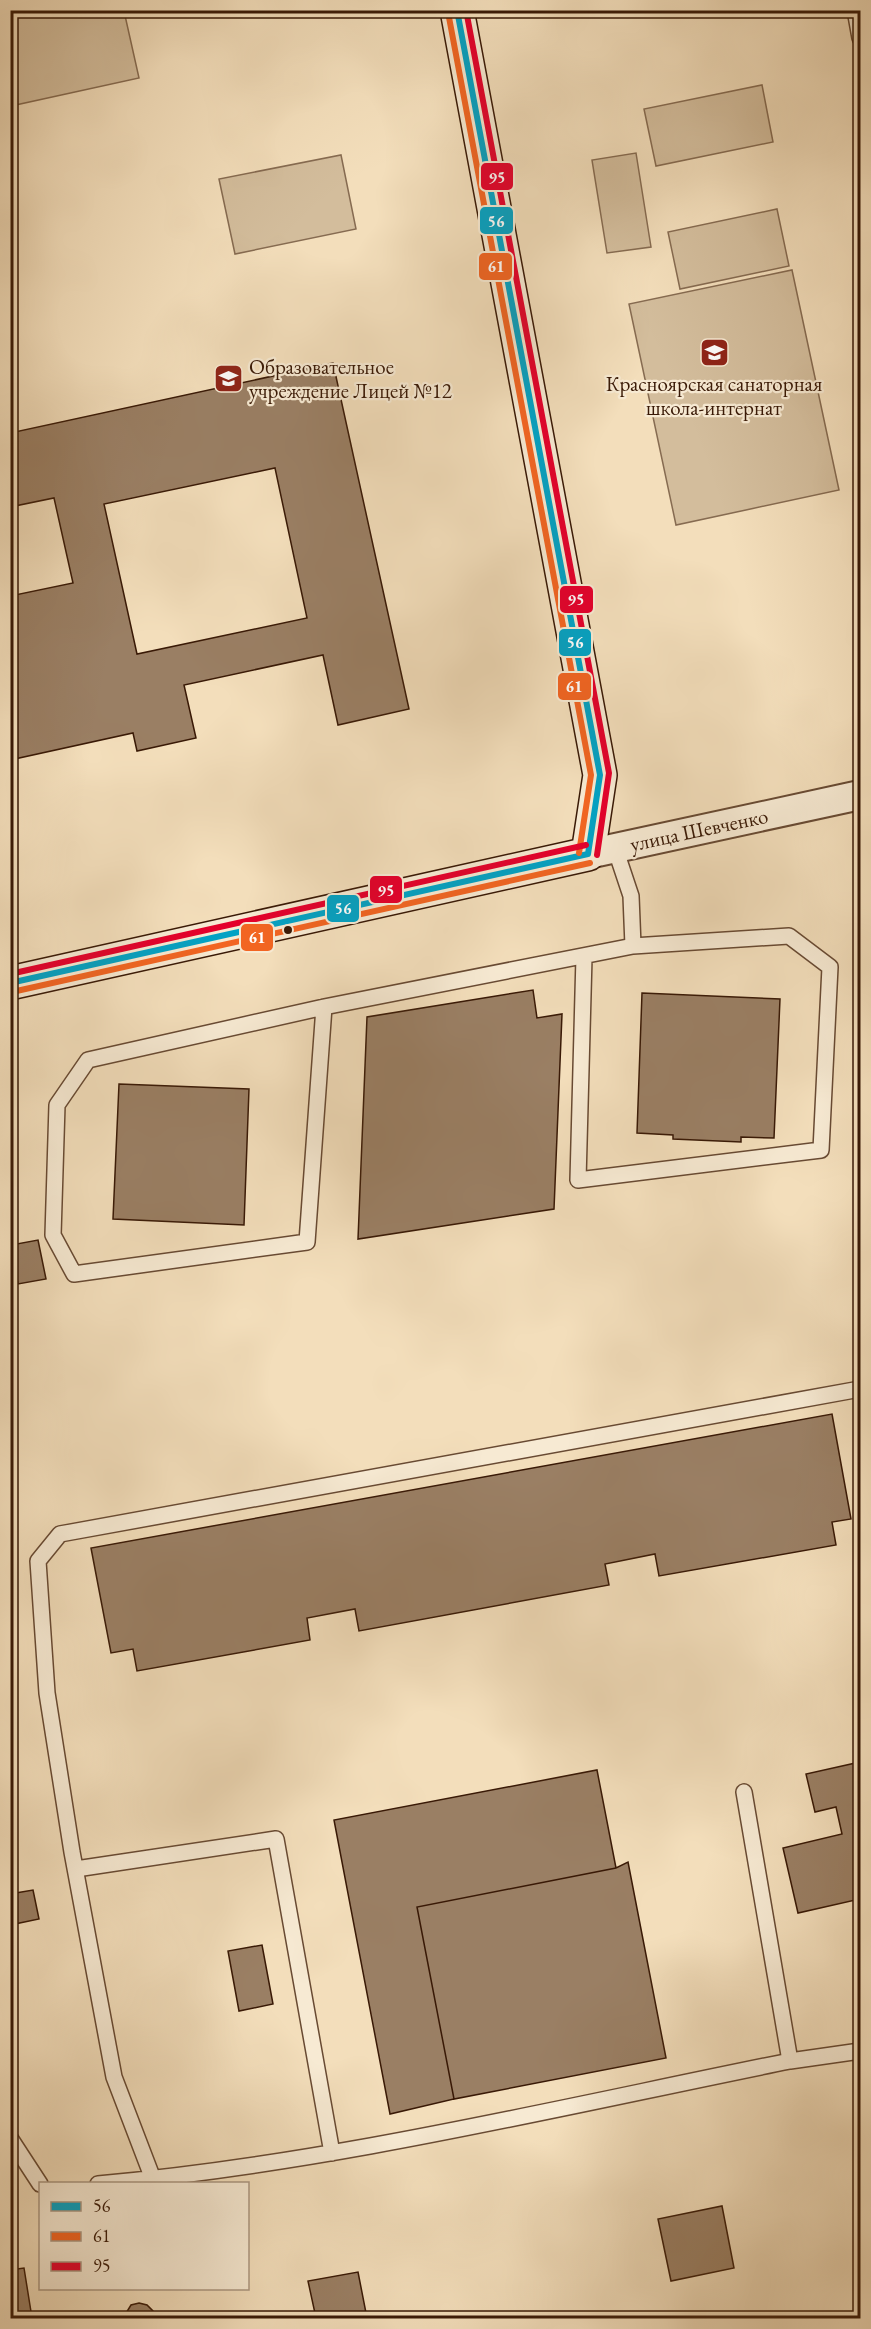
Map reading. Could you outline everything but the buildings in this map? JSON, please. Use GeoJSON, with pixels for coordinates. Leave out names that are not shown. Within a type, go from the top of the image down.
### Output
{"type":"FeatureCollection","features":[{"type":"Feature","properties":{"kind":"street"},"geometry":{"type":"LineString","coordinates":[[457,10],[600,775],[601,851]]}},
{"type":"Feature","properties":{"kind":"street","name":"улица Шевченко"},"geometry":{"type":"LineString","coordinates":[[10,983],[861,795]]}},
{"type":"Feature","properties":{"kind":"lane"},"geometry":{"type":"LineString","coordinates":[[855,10],[861,38]]}},
{"type":"Feature","properties":{"kind":"lane"},"geometry":{"type":"LineString","coordinates":[[601,851],[631,896],[633,946]]}},
{"type":"Feature","properties":{"kind":"lane"},"geometry":{"type":"LineString","coordinates":[[324,1007],[307,1242],[74,1274],[53,1235],[57,1105],[88,1060],[324,1007],[633,946],[789,936],[830,967],[821,1150],[578,1180],[584,957]]}},
{"type":"Feature","properties":{"kind":"lane"},"geometry":{"type":"LineString","coordinates":[[153,2179],[114,2077],[47,1693],[38,1561],[60,1534],[861,1389]]}},
{"type":"Feature","properties":{"kind":"lane"},"geometry":{"type":"LineString","coordinates":[[744,1792],[790,2061]]}},
{"type":"Feature","properties":{"kind":"lane"},"geometry":{"type":"LineString","coordinates":[[76,1869],[276,1839],[332,2152]]}},
{"type":"Feature","properties":{"kind":"lane"},"geometry":{"type":"LineString","coordinates":[[120,2182],[332,2152],[790,2061],[861,2051]]}},
{"type":"Feature","properties":{"kind":"lane"},"geometry":{"type":"LineString","coordinates":[[10,2138],[39,2182]]}},
{"type":"Feature","properties":{"kind":"shaded area"},"geometry":{"type":"Polygon","coordinates":[[[10,11],[124,11],[139,78],[11,106],[10,11]]]}},
{"type":"Feature","properties":{"kind":"shaded area"},"geometry":{"type":"Polygon","coordinates":[[[762,85],[773,142],[656,166],[644,109],[762,85]]]}},
{"type":"Feature","properties":{"kind":"shaded area"},"geometry":{"type":"Polygon","coordinates":[[[636,153],[651,247],[607,253],[592,160],[636,153]]]}},
{"type":"Feature","properties":{"kind":"shaded area"},"geometry":{"type":"Polygon","coordinates":[[[341,155],[356,229],[235,254],[219,179],[341,155]]]}},
{"type":"Feature","properties":{"kind":"shaded area"},"geometry":{"type":"Polygon","coordinates":[[[777,209],[789,266],[680,289],[668,232],[777,209]]]}},
{"type":"Feature","properties":{"kind":"shaded area"},"geometry":{"type":"Polygon","coordinates":[[[792,270],[839,490],[676,525],[629,304],[792,270]]]}},
{"type":"Feature","properties":{"kind":"transit line","name":"56"},"geometry":{"type":"LineString","coordinates":[[457,10],[600,775],[588,854]]}},
{"type":"Feature","properties":{"kind":"transit line","name":"95"},"geometry":{"type":"LineString","coordinates":[[466,10],[609,773],[597,855]]}},
{"type":"Feature","properties":{"kind":"transit line","name":"61"},"geometry":{"type":"LineString","coordinates":[[448,12],[591,775],[579,853]]}},
{"type":"Feature","properties":{"kind":"transit line","name":"95"},"geometry":{"type":"LineString","coordinates":[[10,974],[586,845]]}},
{"type":"Feature","properties":{"kind":"transit line","name":"56"},"geometry":{"type":"LineString","coordinates":[[10,983],[588,854]]}},
{"type":"Feature","properties":{"kind":"transit line","name":"61"},"geometry":{"type":"LineString","coordinates":[[12,992],[590,863]]}},
{"type":"Feature","properties":{"kind":"place","name":"Красноярская санаторная школа-интернат"},"geometry":{"type":"Point","coordinates":[714,353]}},
{"type":"Feature","properties":{"kind":"place","name":"Образовательное учреждение Лицей №12"},"geometry":{"type":"Point","coordinates":[228,379]}}]}
